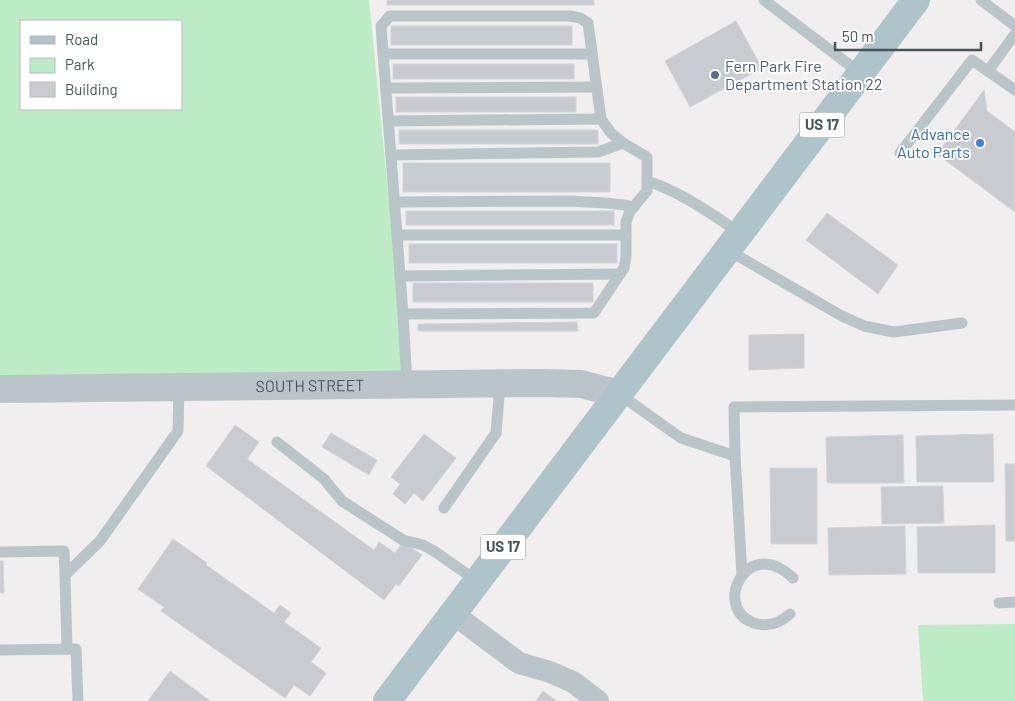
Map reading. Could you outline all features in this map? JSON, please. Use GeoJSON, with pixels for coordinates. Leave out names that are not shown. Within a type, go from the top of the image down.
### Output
{"type":"FeatureCollection","features":[{"type":"Feature","properties":{"kind":"main road","name":"US 17"},"geometry":{"type":"LineString","coordinates":[[387,701],[916,0]]}},
{"type":"Feature","properties":{"kind":"street","name":"SOUTH STREET"},"geometry":{"type":"LineString","coordinates":[[0,389],[500,383],[573,384],[619,394]]}},
{"type":"Feature","properties":{"kind":"street"},"geometry":{"type":"LineString","coordinates":[[452,613],[518,663],[550,672],[573,682],[598,701]]}},
{"type":"Feature","properties":{"kind":"lane"},"geometry":{"type":"LineString","coordinates":[[764,0],[861,74]]}},
{"type":"Feature","properties":{"kind":"lane"},"geometry":{"type":"LineString","coordinates":[[981,0],[1015,26]]}},
{"type":"Feature","properties":{"kind":"lane"},"geometry":{"type":"LineString","coordinates":[[403,314],[594,313],[624,268],[626,257],[626,222],[630,211],[647,191],[647,157],[623,143],[611,133],[601,119],[588,23],[580,18],[570,16],[390,16],[381,26],[407,384]]}},
{"type":"Feature","properties":{"kind":"lane"},"geometry":{"type":"LineString","coordinates":[[988,71],[1015,34]]}},
{"type":"Feature","properties":{"kind":"lane"},"geometry":{"type":"LineString","coordinates":[[383,54],[592,54]]}},
{"type":"Feature","properties":{"kind":"lane"},"geometry":{"type":"LineString","coordinates":[[900,153],[972,60],[1015,90]]}},
{"type":"Feature","properties":{"kind":"lane"},"geometry":{"type":"LineString","coordinates":[[386,88],[596,87]]}},
{"type":"Feature","properties":{"kind":"lane"},"geometry":{"type":"LineString","coordinates":[[389,121],[601,119]]}},
{"type":"Feature","properties":{"kind":"lane"},"geometry":{"type":"LineString","coordinates":[[391,155],[598,152],[623,143]]}},
{"type":"Feature","properties":{"kind":"lane"},"geometry":{"type":"LineString","coordinates":[[647,181],[660,185],[688,200],[733,241],[840,315],[864,326],[894,332],[962,324]]}},
{"type":"Feature","properties":{"kind":"lane"},"geometry":{"type":"LineString","coordinates":[[395,202],[572,201],[622,204],[634,207]]}},
{"type":"Feature","properties":{"kind":"lane"},"geometry":{"type":"LineString","coordinates":[[397,235],[626,234]]}},
{"type":"Feature","properties":{"kind":"lane"},"geometry":{"type":"LineString","coordinates":[[400,276],[620,274]]}},
{"type":"Feature","properties":{"kind":"lane"},"geometry":{"type":"LineString","coordinates":[[444,508],[496,433],[500,383]]}},
{"type":"Feature","properties":{"kind":"lane"},"geometry":{"type":"LineString","coordinates":[[65,575],[100,541],[178,431],[179,387]]}},
{"type":"Feature","properties":{"kind":"lane"},"geometry":{"type":"LineString","coordinates":[[619,394],[681,438],[735,456]]}},
{"type":"Feature","properties":{"kind":"lane"},"geometry":{"type":"LineString","coordinates":[[742,575],[734,406],[1015,406]]}},
{"type":"Feature","properties":{"kind":"lane"},"geometry":{"type":"LineString","coordinates":[[277,442],[324,479],[342,501],[404,540],[424,545],[477,581]]}},
{"type":"Feature","properties":{"kind":"lane"},"geometry":{"type":"LineString","coordinates":[[0,552],[64,551],[67,649]]}},
{"type":"Feature","properties":{"kind":"lane"},"geometry":{"type":"LineString","coordinates":[[790,614],[774,624],[763,625],[753,623],[744,617],[738,609],[735,591],[742,575],[750,568],[760,564],[780,567],[793,578]]}},
{"type":"Feature","properties":{"kind":"lane"},"geometry":{"type":"LineString","coordinates":[[999,602],[1015,602]]}},
{"type":"Feature","properties":{"kind":"lane"},"geometry":{"type":"LineString","coordinates":[[0,650],[76,649],[78,701]]}},
{"type":"Feature","properties":{"kind":"green space"},"geometry":{"type":"Polygon","coordinates":[[[0,0],[369,0],[406,373],[0,378],[0,0]]]}},
{"type":"Feature","properties":{"kind":"green space"},"geometry":{"type":"Polygon","coordinates":[[[1015,624],[1015,701],[923,701],[918,625],[1015,624]]]}},
{"type":"Feature","properties":{"kind":"building"},"geometry":{"type":"Polygon","coordinates":[[[387,0],[594,0],[594,5],[387,5],[387,0]]]}},
{"type":"Feature","properties":{"kind":"building"},"geometry":{"type":"Polygon","coordinates":[[[736,21],[762,68],[690,107],[665,61],[736,21]]]}},
{"type":"Feature","properties":{"kind":"building"},"geometry":{"type":"Polygon","coordinates":[[[391,26],[572,26],[572,45],[391,45],[391,26]]]}},
{"type":"Feature","properties":{"kind":"building"},"geometry":{"type":"Polygon","coordinates":[[[393,64],[574,64],[574,79],[393,79],[393,64]]]}},
{"type":"Feature","properties":{"kind":"building","name":"Advance Auto Parts"},"geometry":{"type":"Polygon","coordinates":[[[984,90],[987,111],[1015,132],[1015,212],[937,154],[984,90]]]}},
{"type":"Feature","properties":{"kind":"building"},"geometry":{"type":"Polygon","coordinates":[[[396,97],[576,97],[576,112],[396,112],[396,97]]]}},
{"type":"Feature","properties":{"kind":"building"},"geometry":{"type":"Polygon","coordinates":[[[399,130],[598,130],[598,144],[399,144],[399,130]]]}},
{"type":"Feature","properties":{"kind":"building"},"geometry":{"type":"Polygon","coordinates":[[[403,163],[610,163],[610,192],[403,192],[403,163]]]}},
{"type":"Feature","properties":{"kind":"building"},"geometry":{"type":"Polygon","coordinates":[[[406,211],[614,211],[614,225],[406,225],[406,211]]]}},
{"type":"Feature","properties":{"kind":"building"},"geometry":{"type":"Polygon","coordinates":[[[827,213],[898,265],[878,294],[806,240],[827,213]]]}},
{"type":"Feature","properties":{"kind":"building"},"geometry":{"type":"Polygon","coordinates":[[[409,244],[617,244],[617,263],[409,263],[409,244]]]}},
{"type":"Feature","properties":{"kind":"building"},"geometry":{"type":"Polygon","coordinates":[[[413,283],[593,283],[593,302],[413,302],[413,283]]]}},
{"type":"Feature","properties":{"kind":"building"},"geometry":{"type":"Polygon","coordinates":[[[577,322],[578,331],[418,331],[418,324],[577,322]]]}},
{"type":"Feature","properties":{"kind":"building"},"geometry":{"type":"Polygon","coordinates":[[[804,334],[804,368],[749,370],[749,335],[804,334]]]}},
{"type":"Feature","properties":{"kind":"building"},"geometry":{"type":"Polygon","coordinates":[[[235,425],[259,442],[247,459],[374,550],[379,542],[395,553],[403,542],[422,555],[399,586],[396,584],[384,600],[206,466],[235,425]]]}},
{"type":"Feature","properties":{"kind":"building"},"geometry":{"type":"Polygon","coordinates":[[[331,433],[377,460],[369,475],[322,447],[331,433]]]}},
{"type":"Feature","properties":{"kind":"building"},"geometry":{"type":"Polygon","coordinates":[[[424,434],[456,458],[423,501],[414,493],[405,504],[393,494],[400,484],[391,477],[424,434]]]}},
{"type":"Feature","properties":{"kind":"building"},"geometry":{"type":"Polygon","coordinates":[[[993,434],[994,482],[917,482],[916,436],[993,434]]]}},
{"type":"Feature","properties":{"kind":"building"},"geometry":{"type":"Polygon","coordinates":[[[903,435],[904,483],[827,483],[826,437],[903,435]]]}},
{"type":"Feature","properties":{"kind":"building"},"geometry":{"type":"Polygon","coordinates":[[[1005,464],[1015,464],[1015,541],[1006,541],[1005,464]]]}},
{"type":"Feature","properties":{"kind":"building"},"geometry":{"type":"Polygon","coordinates":[[[770,468],[817,468],[817,544],[771,544],[770,468]]]}},
{"type":"Feature","properties":{"kind":"building"},"geometry":{"type":"Polygon","coordinates":[[[943,486],[944,523],[882,524],[881,487],[943,486]]]}},
{"type":"Feature","properties":{"kind":"building"},"geometry":{"type":"Polygon","coordinates":[[[995,525],[995,573],[918,573],[917,527],[995,525]]]}},
{"type":"Feature","properties":{"kind":"building"},"geometry":{"type":"Polygon","coordinates":[[[905,526],[906,574],[829,575],[828,528],[905,526]]]}},
{"type":"Feature","properties":{"kind":"building"},"geometry":{"type":"Polygon","coordinates":[[[173,539],[274,613],[280,605],[291,613],[284,622],[321,648],[311,662],[326,673],[310,696],[294,685],[285,698],[161,611],[164,607],[138,589],[173,539]]]}},
{"type":"Feature","properties":{"kind":"building"},"geometry":{"type":"Polygon","coordinates":[[[0,561],[3,561],[4,593],[0,593],[0,561]]]}},
{"type":"Feature","properties":{"kind":"building"},"geometry":{"type":"Polygon","coordinates":[[[170,671],[210,701],[148,701],[170,671]]]}},
{"type":"Feature","properties":{"kind":"building"},"geometry":{"type":"Polygon","coordinates":[[[543,691],[557,701],[536,701],[543,691]]]}},
{"type":"Feature","properties":{"kind":"place","name":"Fern Park Fire Department Station 22"},"geometry":{"type":"Point","coordinates":[715,75]}},
{"type":"Feature","properties":{"kind":"place","name":"Advance Auto Parts"},"geometry":{"type":"Point","coordinates":[980,143]}}]}
